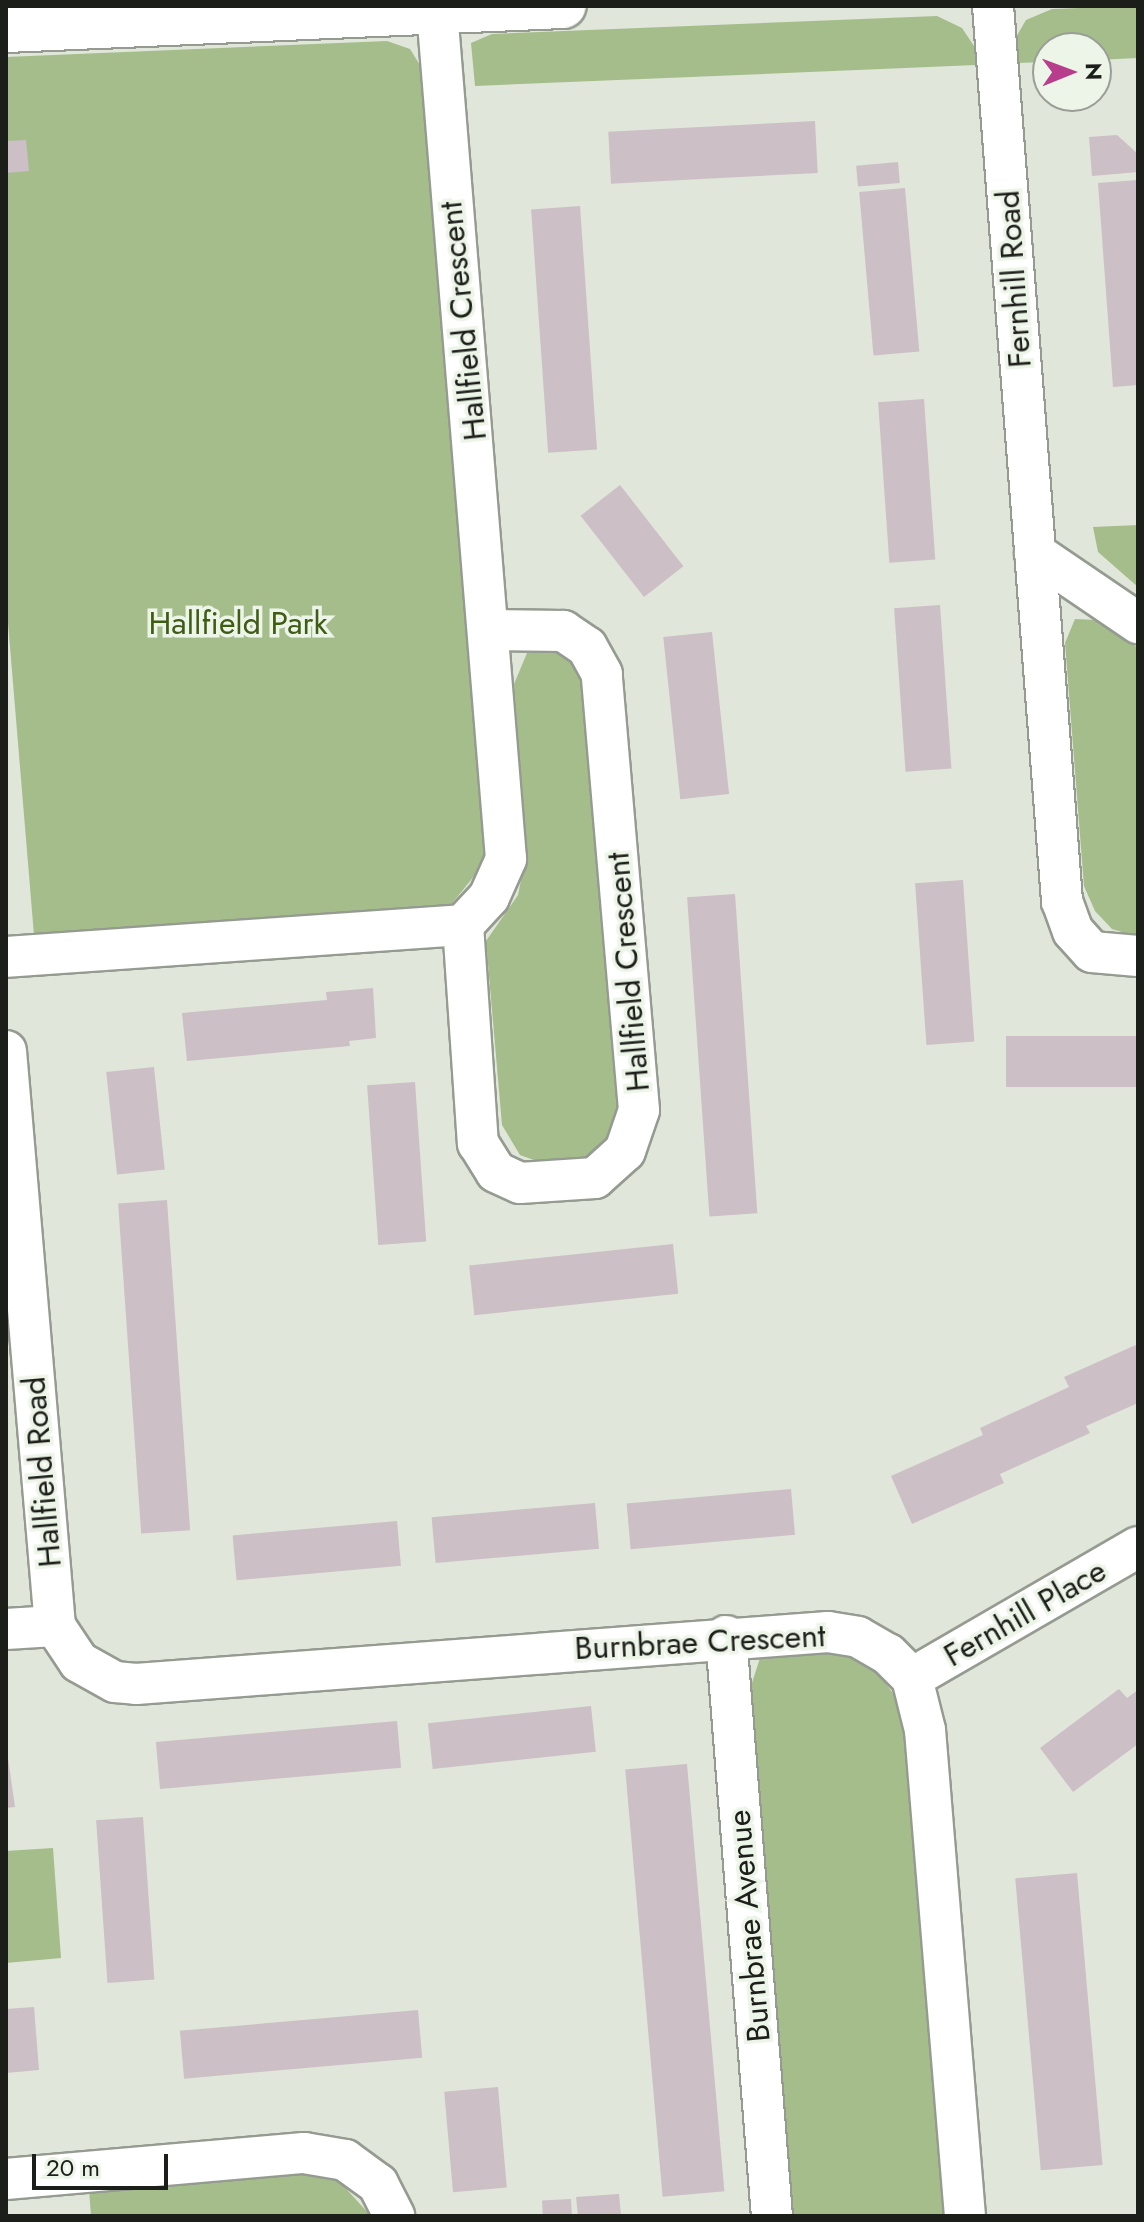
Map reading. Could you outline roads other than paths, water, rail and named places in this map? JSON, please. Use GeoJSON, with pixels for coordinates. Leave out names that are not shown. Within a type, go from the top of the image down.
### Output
{"type":"FeatureCollection","features":[{"type":"Feature","properties":{"kind":"street"},"geometry":{"type":"LineString","coordinates":[[6,30],[563,6]]}},
{"type":"Feature","properties":{"kind":"street","name":"Fernhill Road"},"geometry":{"type":"LineString","coordinates":[[993,6],[1062,901],[1073,931],[1092,952],[1138,956]]}},
{"type":"Feature","properties":{"kind":"street","name":"Hallfield Crescent"},"geometry":{"type":"LineString","coordinates":[[437,11],[490,630],[506,859],[489,897],[463,925],[478,1143],[496,1172],[520,1183],[595,1178],[625,1151],[639,1110],[602,674],[587,647],[563,631],[490,630]]}},
{"type":"Feature","properties":{"kind":"street"},"geometry":{"type":"LineString","coordinates":[[1035,553],[1138,623]]}},
{"type":"Feature","properties":{"kind":"street"},"geometry":{"type":"LineString","coordinates":[[6,957],[463,925]]}},
{"type":"Feature","properties":{"kind":"street","name":"Hallfield Road"},"geometry":{"type":"LineString","coordinates":[[6,1051],[9,1127],[55,1626]]}},
{"type":"Feature","properties":{"kind":"street","name":"Fernhill Place"},"geometry":{"type":"LineString","coordinates":[[912,1678],[1138,1547]]}},
{"type":"Feature","properties":{"kind":"street"},"geometry":{"type":"LineString","coordinates":[[6,1629],[55,1626]]}},
{"type":"Feature","properties":{"kind":"street","name":"Burnbrae Crescent"},"geometry":{"type":"LineString","coordinates":[[55,1626],[79,1662],[115,1682],[136,1684],[726,1636],[828,1632],[858,1637],[888,1654],[912,1678]]}},
{"type":"Feature","properties":{"kind":"street","name":"Burnbrae Avenue"},"geometry":{"type":"LineString","coordinates":[[726,1636],[772,2216]]}},
{"type":"Feature","properties":{"kind":"street"},"geometry":{"type":"LineString","coordinates":[[912,1678],[925,1730],[965,2216]]}},
{"type":"Feature","properties":{"kind":"street"},"geometry":{"type":"LineString","coordinates":[[6,2179],[304,2153],[345,2160],[378,2184],[394,2216]]}},
{"type":"Feature","properties":{"kind":"park label","name":"Hallfield Park"},"geometry":{"type":"Point","coordinates":[238,623]}}]}
